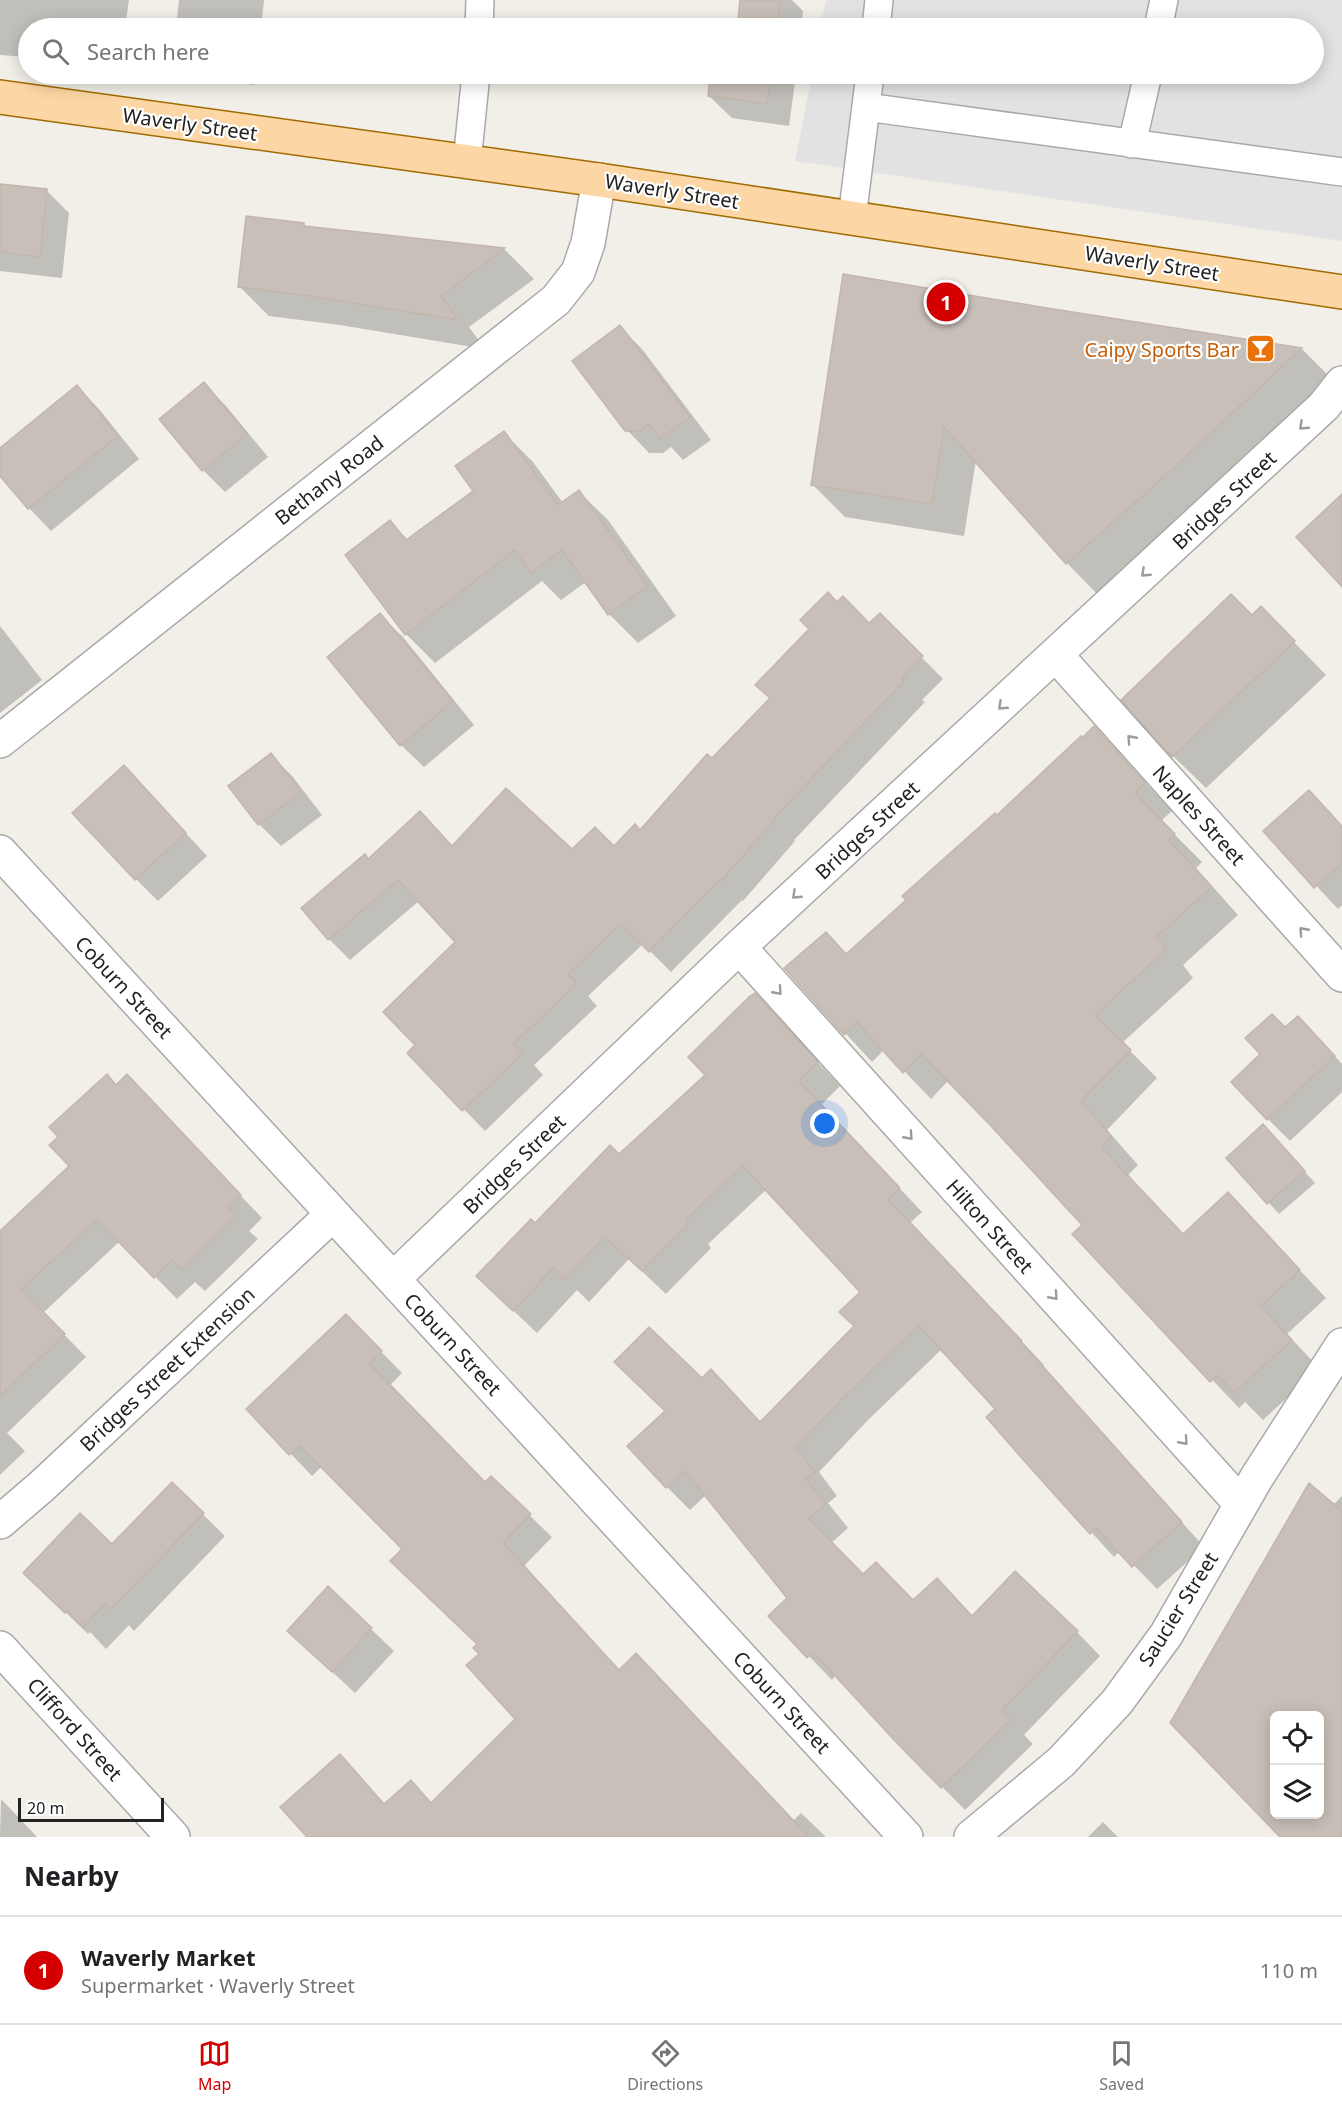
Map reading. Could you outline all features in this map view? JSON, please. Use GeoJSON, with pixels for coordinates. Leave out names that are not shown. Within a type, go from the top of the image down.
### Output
{"type":"FeatureCollection","features":[{"type":"Feature","properties":{"kind":"main road","name":"Waverly Street"},"geometry":{"type":"LineString","coordinates":[[0,97],[598,180],[1342,292]]}},
{"type":"Feature","properties":{"kind":"street","name":"Bethany Road"},"geometry":{"type":"LineString","coordinates":[[0,741],[556,300],[578,272],[588,243],[598,180]]}},
{"type":"Feature","properties":{"kind":"street","name":"Bridges Street"},"geometry":{"type":"LineString","coordinates":[[393,1279],[739,947],[1324,406],[1342,383]]}},
{"type":"Feature","properties":{"kind":"street","name":"Naples Street"},"geometry":{"type":"LineString","coordinates":[[1056,655],[1342,975]]}},
{"type":"Feature","properties":{"kind":"street","name":"Coburn Street"},"geometry":{"type":"LineString","coordinates":[[0,852],[906,1837]]}},
{"type":"Feature","properties":{"kind":"street","name":"Hilton Street"},"geometry":{"type":"LineString","coordinates":[[739,947],[1241,1504]]}},
{"type":"Feature","properties":{"kind":"street","name":"Bridges Street Extension"},"geometry":{"type":"LineString","coordinates":[[0,1522],[42,1486],[333,1214]]}},
{"type":"Feature","properties":{"kind":"street","name":"Saucier Street"},"geometry":{"type":"LineString","coordinates":[[971,1837],[1061,1762],[1117,1702],[1166,1635],[1241,1504],[1342,1345]]}},
{"type":"Feature","properties":{"kind":"street","name":"Clifford Street"},"geometry":{"type":"LineString","coordinates":[[0,1648],[173,1837]]}},
{"type":"Feature","properties":{"kind":"lane"},"geometry":{"type":"LineString","coordinates":[[479,18],[480,0]]}},
{"type":"Feature","properties":{"kind":"lane"},"geometry":{"type":"LineString","coordinates":[[877,18],[879,0]]}},
{"type":"Feature","properties":{"kind":"lane"},"geometry":{"type":"LineString","coordinates":[[1160,18],[1164,0]]}},
{"type":"Feature","properties":{"kind":"lane"},"geometry":{"type":"LineString","coordinates":[[467,162],[475,84]]}},
{"type":"Feature","properties":{"kind":"lane"},"geometry":{"type":"LineString","coordinates":[[852,218],[869,84]]}},
{"type":"Feature","properties":{"kind":"lane"},"geometry":{"type":"LineString","coordinates":[[1132,144],[1146,84]]}},
{"type":"Feature","properties":{"kind":"lane"},"geometry":{"type":"LineString","coordinates":[[866,107],[1342,172]]}},
{"type":"Feature","properties":{"kind":"shaded area"},"geometry":{"type":"Polygon","coordinates":[[[826,0],[1342,0],[1342,241],[795,161],[810,84],[1324,84],[1324,18],[822,18],[826,0]]]}},
{"type":"Feature","properties":{"kind":"building"},"geometry":{"type":"Polygon","coordinates":[[[740,0],[780,0],[778,18],[738,18],[740,0]]]}},
{"type":"Feature","properties":{"kind":"building"},"geometry":{"type":"Polygon","coordinates":[[[709,84],[770,84],[767,104],[708,96],[709,84]]]}},
{"type":"Feature","properties":{"kind":"building"},"geometry":{"type":"Polygon","coordinates":[[[0,184],[47,189],[40,257],[0,252],[0,184]]]}},
{"type":"Feature","properties":{"kind":"building"},"geometry":{"type":"Polygon","coordinates":[[[246,216],[304,223],[304,226],[505,248],[441,296],[458,320],[238,287],[246,216]]]}},
{"type":"Feature","properties":{"kind":"building"},"geometry":{"type":"Polygon","coordinates":[[[843,274],[1302,348],[1167,474],[1066,564],[944,427],[932,504],[811,485],[843,274]]]}},
{"type":"Feature","properties":{"kind":"building"},"geometry":{"type":"Polygon","coordinates":[[[620,325],[690,417],[660,439],[649,424],[640,431],[625,431],[572,361],[620,325]]]}},
{"type":"Feature","properties":{"kind":"building"},"geometry":{"type":"Polygon","coordinates":[[[204,382],[247,434],[202,471],[159,419],[204,382]]]}},
{"type":"Feature","properties":{"kind":"building"},"geometry":{"type":"Polygon","coordinates":[[[77,385],[118,436],[28,509],[0,476],[0,448],[77,385]]]}},
{"type":"Feature","properties":{"kind":"building"},"geometry":{"type":"Polygon","coordinates":[[[504,431],[558,505],[579,490],[648,586],[608,615],[562,550],[531,573],[515,550],[405,635],[345,555],[390,520],[406,540],[473,491],[455,466],[504,431]]]}},
{"type":"Feature","properties":{"kind":"building"},"geometry":{"type":"Polygon","coordinates":[[[1342,494],[1342,587],[1296,537],[1342,494]]]}},
{"type":"Feature","properties":{"kind":"building"},"geometry":{"type":"Polygon","coordinates":[[[828,592],[837,602],[843,596],[869,623],[880,613],[923,656],[902,678],[905,680],[774,818],[721,881],[649,952],[621,924],[568,974],[577,984],[514,1043],[523,1053],[462,1111],[407,1053],[415,1045],[383,1012],[455,942],[398,880],[328,940],[301,908],[365,854],[368,859],[420,811],[452,846],[506,788],[572,849],[595,827],[614,846],[635,824],[640,830],[707,754],[712,758],[770,698],[755,685],[809,629],[800,620],[828,592]]]}},
{"type":"Feature","properties":{"kind":"building"},"geometry":{"type":"Polygon","coordinates":[[[1231,594],[1252,615],[1261,606],[1295,641],[1172,757],[1121,700],[1231,594]]]}},
{"type":"Feature","properties":{"kind":"building"},"geometry":{"type":"Polygon","coordinates":[[[380,613],[453,701],[400,746],[327,657],[380,613]]]}},
{"type":"Feature","properties":{"kind":"building"},"geometry":{"type":"Polygon","coordinates":[[[1094,726],[1145,783],[1135,793],[1175,834],[1169,840],[1212,887],[1156,937],[1167,949],[1095,1015],[1131,1050],[1081,1101],[1112,1137],[1101,1147],[1183,1234],[1228,1192],[1300,1270],[1261,1306],[1292,1340],[1234,1393],[1218,1375],[1210,1382],[1072,1234],[1082,1225],[921,1054],[903,1073],[857,1022],[844,1035],[784,968],[826,932],[846,954],[906,900],[902,896],[995,813],[997,815],[1094,726]]]}},
{"type":"Feature","properties":{"kind":"building"},"geometry":{"type":"Polygon","coordinates":[[[271,753],[301,792],[258,825],[228,786],[271,753]]]}},
{"type":"Feature","properties":{"kind":"building"},"geometry":{"type":"Polygon","coordinates":[[[124,765],[186,833],[135,880],[72,813],[124,765]]]}},
{"type":"Feature","properties":{"kind":"building"},"geometry":{"type":"Polygon","coordinates":[[[1309,790],[1342,826],[1342,863],[1314,888],[1263,831],[1309,790]]]}},
{"type":"Feature","properties":{"kind":"building"},"geometry":{"type":"Polygon","coordinates":[[[755,993],[818,1062],[799,1081],[900,1188],[888,1199],[1022,1341],[1182,1522],[1132,1567],[1096,1528],[1090,1534],[1026,1463],[986,1417],[995,1409],[919,1326],[844,1397],[796,1448],[815,1472],[806,1479],[826,1504],[809,1519],[863,1574],[876,1562],[913,1600],[937,1578],[972,1616],[1015,1571],[1078,1631],[1002,1710],[1011,1720],[941,1788],[813,1652],[807,1658],[768,1616],[787,1598],[685,1471],[666,1488],[627,1446],[665,1411],[614,1362],[649,1327],[702,1378],[711,1369],[760,1422],[854,1326],[839,1312],[860,1292],[743,1166],[685,1220],[689,1224],[642,1271],[605,1237],[565,1279],[553,1268],[513,1311],[476,1276],[531,1219],[535,1223],[610,1145],[619,1154],[705,1075],[688,1057],[755,993]]]}},
{"type":"Feature","properties":{"kind":"building"},"geometry":{"type":"Polygon","coordinates":[[[1272,1014],[1285,1027],[1298,1016],[1335,1056],[1267,1120],[1231,1082],[1260,1054],[1245,1038],[1272,1014]]]}},
{"type":"Feature","properties":{"kind":"building"},"geometry":{"type":"Polygon","coordinates":[[[107,1074],[116,1085],[127,1074],[241,1195],[228,1207],[236,1216],[181,1270],[172,1260],[154,1278],[97,1220],[21,1289],[65,1334],[0,1396],[0,1231],[69,1166],[49,1145],[58,1137],[49,1127],[107,1074]]]}},
{"type":"Feature","properties":{"kind":"building"},"geometry":{"type":"Polygon","coordinates":[[[1263,1124],[1305,1171],[1267,1204],[1226,1158],[1263,1124]]]}},
{"type":"Feature","properties":{"kind":"building"},"geometry":{"type":"Polygon","coordinates":[[[346,1314],[382,1351],[369,1363],[485,1482],[491,1476],[531,1514],[503,1543],[619,1670],[636,1653],[809,1837],[307,1837],[280,1807],[340,1754],[384,1804],[411,1780],[431,1803],[515,1719],[466,1665],[479,1654],[473,1648],[477,1644],[390,1561],[402,1549],[300,1446],[289,1455],[246,1409],[346,1314]]]}},
{"type":"Feature","properties":{"kind":"building"},"geometry":{"type":"Polygon","coordinates":[[[172,1482],[204,1513],[111,1609],[105,1604],[83,1627],[23,1573],[80,1513],[112,1544],[172,1482]]]}},
{"type":"Feature","properties":{"kind":"building"},"geometry":{"type":"Polygon","coordinates":[[[1309,1483],[1342,1511],[1342,1837],[1280,1837],[1170,1723],[1309,1483]]]}},
{"type":"Feature","properties":{"kind":"building"},"geometry":{"type":"Polygon","coordinates":[[[328,1586],[372,1628],[332,1672],[287,1631],[328,1586]]]}},
{"type":"Feature","properties":{"kind":"place","name":"Waverly Market"},"geometry":{"type":"Point","coordinates":[946,302]}},
{"type":"Feature","properties":{"kind":"place","name":"Caipy Sports Bar"},"geometry":{"type":"Point","coordinates":[1260,349]}}]}
